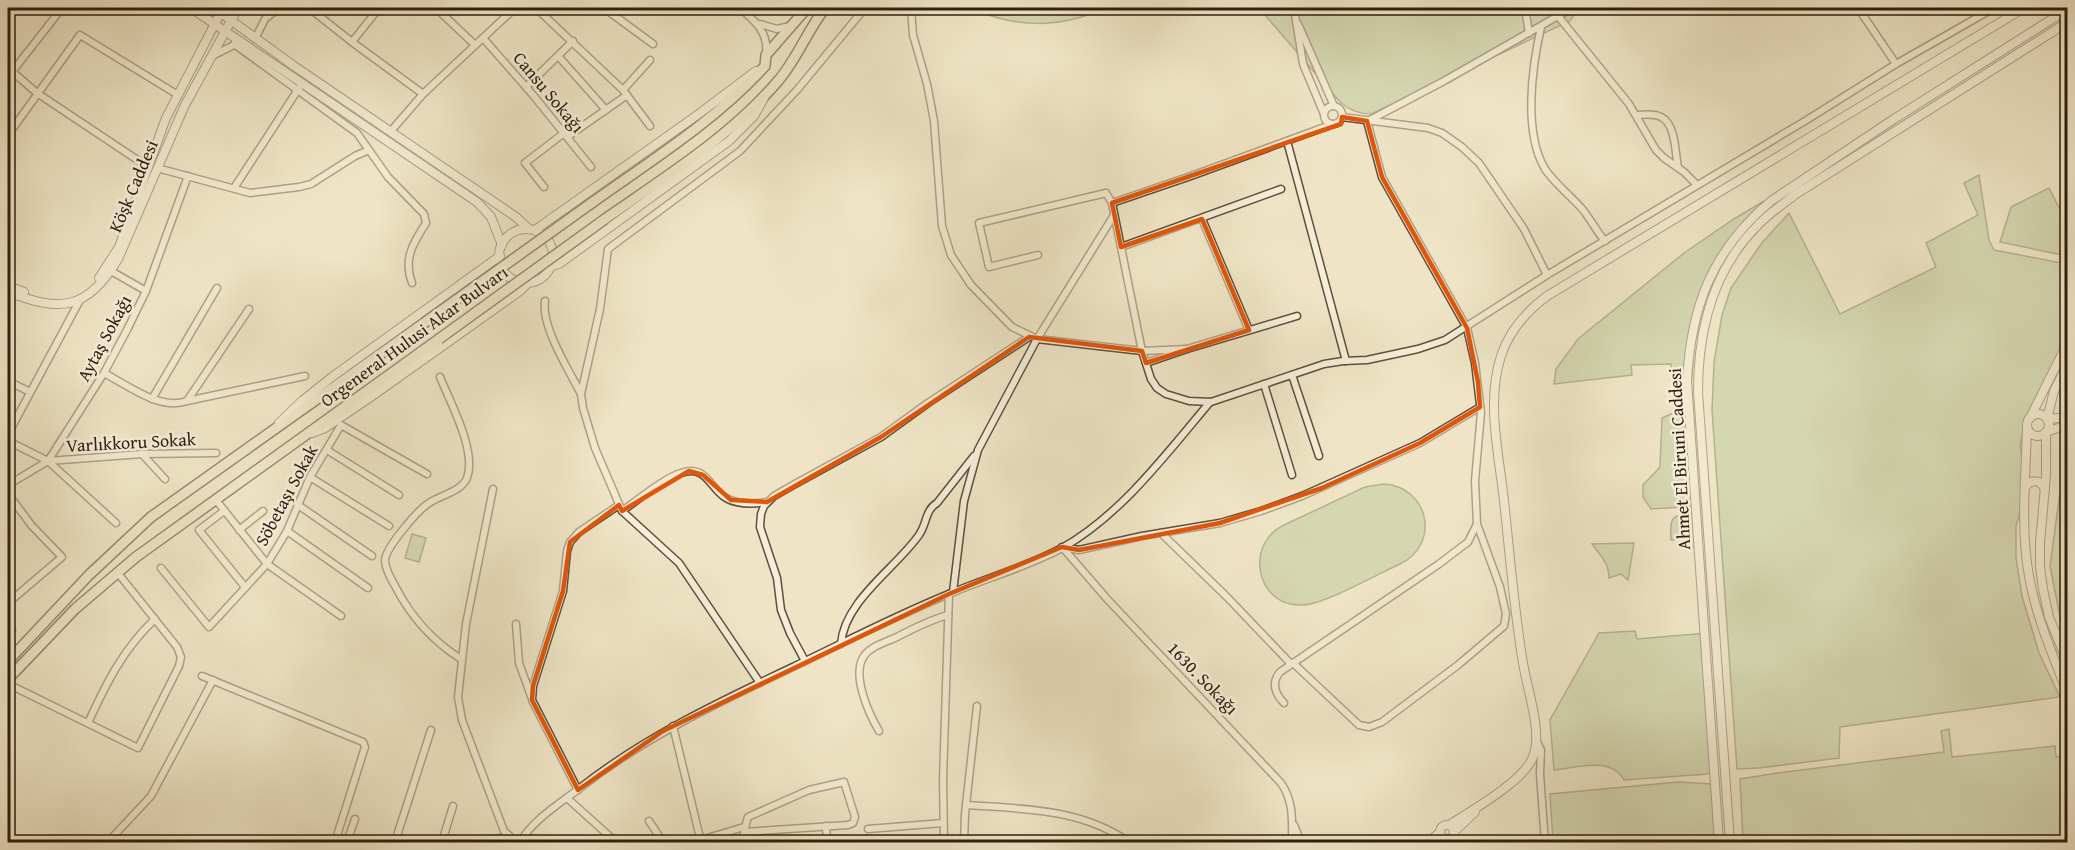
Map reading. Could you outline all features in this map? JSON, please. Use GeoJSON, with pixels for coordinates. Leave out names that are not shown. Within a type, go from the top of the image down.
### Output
{"type":"FeatureCollection","features":[{"type":"Feature","properties":{"kind":"main road"},"geometry":{"type":"LineString","coordinates":[[765,66],[766,55],[807,8]]}},
{"type":"Feature","properties":{"kind":"main road","name":"Orgeneral Hulusi Akar Bulvarı"},"geometry":{"type":"LineString","coordinates":[[8,679],[75,609],[117,572],[701,151],[738,121],[789,68],[816,19],[825,8]]}},
{"type":"Feature","properties":{"kind":"main road","name":"Orgeneral Hulusi Akar Bulvarı"},"geometry":{"type":"LineString","coordinates":[[8,661],[82,582],[151,517],[722,107],[765,66]]}},
{"type":"Feature","properties":{"kind":"street"},"geometry":{"type":"LineString","coordinates":[[62,8],[10,70],[38,93],[148,167]]}},
{"type":"Feature","properties":{"kind":"street"},"geometry":{"type":"LineString","coordinates":[[191,8],[226,30],[238,43],[357,133],[396,186],[422,212],[426,217],[426,223],[412,243],[409,255],[408,267],[412,283]]}},
{"type":"Feature","properties":{"kind":"street","name":"Köşk Caddesi"},"geometry":{"type":"LineString","coordinates":[[80,300],[94,291],[118,259],[145,201],[184,105],[238,8]]}},
{"type":"Feature","properties":{"kind":"street"},"geometry":{"type":"LineString","coordinates":[[255,39],[262,23],[279,8]]}},
{"type":"Feature","properties":{"kind":"street"},"geometry":{"type":"LineString","coordinates":[[309,8],[423,94]]}},
{"type":"Feature","properties":{"kind":"street"},"geometry":{"type":"LineString","coordinates":[[352,42],[379,8]]}},
{"type":"Feature","properties":{"kind":"street"},"geometry":{"type":"LineString","coordinates":[[436,8],[475,45]]}},
{"type":"Feature","properties":{"kind":"street"},"geometry":{"type":"LineString","coordinates":[[391,131],[423,94],[515,8]]}},
{"type":"Feature","properties":{"kind":"street"},"geometry":{"type":"LineString","coordinates":[[536,8],[625,92],[650,126]]}},
{"type":"Feature","properties":{"kind":"street"},"geometry":{"type":"LineString","coordinates":[[604,8],[653,44]]}},
{"type":"Feature","properties":{"kind":"street"},"geometry":{"type":"LineString","coordinates":[[740,8],[756,23],[765,36],[766,55]]}},
{"type":"Feature","properties":{"kind":"street"},"geometry":{"type":"LineString","coordinates":[[581,394],[600,309],[608,249],[740,151],[797,90],[866,8]]}},
{"type":"Feature","properties":{"kind":"street"},"geometry":{"type":"LineString","coordinates":[[910,8],[913,34],[927,84],[934,121],[940,216],[947,245],[957,265],[978,293],[1012,327],[1029,337],[1142,351],[1187,349]]}},
{"type":"Feature","properties":{"kind":"street"},"geometry":{"type":"LineString","coordinates":[[1294,8],[1303,64],[1325,120],[1333,124]]}},
{"type":"Feature","properties":{"kind":"street"},"geometry":{"type":"LineString","coordinates":[[1525,8],[1529,33]]}},
{"type":"Feature","properties":{"kind":"street"},"geometry":{"type":"LineString","coordinates":[[1367,121],[1444,81],[1572,8]]}},
{"type":"Feature","properties":{"kind":"street"},"geometry":{"type":"LineString","coordinates":[[1858,8],[1896,64]]}},
{"type":"Feature","properties":{"kind":"street"},"geometry":{"type":"LineString","coordinates":[[1038,255],[989,267],[979,224],[1106,194],[1112,202],[1142,351],[1151,379],[1161,391],[1189,401],[1210,402],[1324,364],[1367,360],[1427,347],[1467,328],[1547,275],[1896,64],[1994,8]]}},
{"type":"Feature","properties":{"kind":"street"},"geometry":{"type":"LineString","coordinates":[[1429,843],[1447,836],[1477,808],[1527,768],[1534,756],[1536,741],[1533,706],[1523,664],[1494,404],[1496,377],[1508,339],[1526,314],[1547,296],[2024,8]]}},
{"type":"Feature","properties":{"kind":"street"},"geometry":{"type":"LineString","coordinates":[[219,9],[255,39],[532,230],[544,236],[551,245],[553,256],[551,266],[540,279],[529,282],[518,281],[508,276],[502,266],[500,256],[502,245],[513,232],[532,230],[765,66]]}},
{"type":"Feature","properties":{"kind":"street","name":"Köşk Caddesi"},"geometry":{"type":"LineString","coordinates":[[8,286],[35,297],[52,300],[73,298],[91,287],[105,271],[119,247],[159,133],[215,24],[219,9]]}},
{"type":"Feature","properties":{"kind":"street","name":"Ahmet El Biruni Caddesi"},"geometry":{"type":"LineString","coordinates":[[1719,843],[1687,381],[1689,354],[1698,309],[1718,261],[1742,227],[1786,190],[2067,9]]}},
{"type":"Feature","properties":{"kind":"street"},"geometry":{"type":"LineString","coordinates":[[1112,202],[1338,123],[1342,117],[1342,110],[1334,106],[1294,15]]}},
{"type":"Feature","properties":{"kind":"street"},"geometry":{"type":"LineString","coordinates":[[1558,16],[1623,94],[1656,150],[1697,185]]}},
{"type":"Feature","properties":{"kind":"street","name":"Ahmet El Biruni Caddesi"},"geometry":{"type":"LineString","coordinates":[[1730,843],[1698,392],[1700,348],[1709,305],[1730,260],[1743,241],[1759,224],[1791,198],[2067,22]]}},
{"type":"Feature","properties":{"kind":"street"},"geometry":{"type":"LineString","coordinates":[[756,23],[777,29],[794,24]]}},
{"type":"Feature","properties":{"kind":"street"},"geometry":{"type":"LineString","coordinates":[[1541,27],[1535,56],[1532,107],[1533,129],[1538,150],[1546,170],[1584,211],[1605,241]]}},
{"type":"Feature","properties":{"kind":"street"},"geometry":{"type":"LineString","coordinates":[[8,135],[80,35],[178,95]]}},
{"type":"Feature","properties":{"kind":"street","name":"Cansu Sokağı"},"geometry":{"type":"LineString","coordinates":[[483,38],[591,167]]}},
{"type":"Feature","properties":{"kind":"street"},"geometry":{"type":"LineString","coordinates":[[526,87],[573,41]]}},
{"type":"Feature","properties":{"kind":"street"},"geometry":{"type":"LineString","coordinates":[[211,56],[238,43]]}},
{"type":"Feature","properties":{"kind":"street"},"geometry":{"type":"LineString","coordinates":[[238,43],[303,82],[477,202],[490,217],[502,245]]}},
{"type":"Feature","properties":{"kind":"street"},"geometry":{"type":"LineString","coordinates":[[558,56],[606,110]]}},
{"type":"Feature","properties":{"kind":"street"},"geometry":{"type":"LineString","coordinates":[[544,187],[525,163],[606,110],[625,92],[650,60]]}},
{"type":"Feature","properties":{"kind":"street"},"geometry":{"type":"LineString","coordinates":[[234,188],[303,82]]}},
{"type":"Feature","properties":{"kind":"street"},"geometry":{"type":"LineString","coordinates":[[551,266],[559,264],[729,141],[754,116],[765,95]]}},
{"type":"Feature","properties":{"kind":"street"},"geometry":{"type":"LineString","coordinates":[[1324,114],[1329,107],[1334,106]]}},
{"type":"Feature","properties":{"kind":"street"},"geometry":{"type":"LineString","coordinates":[[1637,115],[1658,115],[1667,121],[1671,128],[1678,167]]}},
{"type":"Feature","properties":{"kind":"street"},"geometry":{"type":"LineString","coordinates":[[1342,117],[1428,128],[1449,138],[1469,152],[1524,229],[1547,275]]}},
{"type":"Feature","properties":{"kind":"street"},"geometry":{"type":"LineString","coordinates":[[1161,533],[1292,664],[1359,725],[1365,727],[1382,722],[1502,629],[1506,619],[1497,576],[1477,524],[1475,482],[1480,438],[1480,406],[1475,363],[1467,328],[1382,177],[1367,121]]}},
{"type":"Feature","properties":{"kind":"street"},"geometry":{"type":"LineString","coordinates":[[1287,141],[1346,361]]}},
{"type":"Feature","properties":{"kind":"street"},"geometry":{"type":"LineString","coordinates":[[157,168],[250,193],[305,186],[369,150]]}},
{"type":"Feature","properties":{"kind":"street","name":"Aytaş Sokağı"},"geometry":{"type":"LineString","coordinates":[[8,485],[48,462],[104,373],[146,291],[188,176]]}},
{"type":"Feature","properties":{"kind":"street"},"geometry":{"type":"LineString","coordinates":[[1121,247],[1281,189]]}},
{"type":"Feature","properties":{"kind":"street"},"geometry":{"type":"LineString","coordinates":[[1786,190],[1791,198]]}},
{"type":"Feature","properties":{"kind":"street"},"geometry":{"type":"LineString","coordinates":[[841,644],[843,631],[849,618],[870,589],[920,534],[930,507],[937,502],[978,450],[1037,339],[1114,214]]}},
{"type":"Feature","properties":{"kind":"street"},"geometry":{"type":"LineString","coordinates":[[1202,219],[1249,330]]}},
{"type":"Feature","properties":{"kind":"street"},"geometry":{"type":"LineString","coordinates":[[276,428],[282,418],[332,377],[500,256]]}},
{"type":"Feature","properties":{"kind":"street"},"geometry":{"type":"LineString","coordinates":[[111,271],[146,291]]}},
{"type":"Feature","properties":{"kind":"street"},"geometry":{"type":"LineString","coordinates":[[308,435],[326,428],[512,298],[529,282]]}},
{"type":"Feature","properties":{"kind":"street"},"geometry":{"type":"LineString","coordinates":[[152,399],[217,288]]}},
{"type":"Feature","properties":{"kind":"street"},"geometry":{"type":"LineString","coordinates":[[8,292],[49,304],[68,304],[80,300]]}},
{"type":"Feature","properties":{"kind":"street"},"geometry":{"type":"LineString","coordinates":[[8,434],[80,300]]}},
{"type":"Feature","properties":{"kind":"street"},"geometry":{"type":"LineString","coordinates":[[545,301],[544,315],[548,328],[581,394],[595,448],[621,508],[679,563],[760,683]]}},
{"type":"Feature","properties":{"kind":"street"},"geometry":{"type":"LineString","coordinates":[[187,401],[249,309]]}},
{"type":"Feature","properties":{"kind":"street"},"geometry":{"type":"LineString","coordinates":[[1146,363],[1297,316]]}},
{"type":"Feature","properties":{"kind":"street"},"geometry":{"type":"LineString","coordinates":[[532,700],[534,680],[563,591],[567,551],[570,542],[579,532],[673,476],[688,471],[703,475],[723,496],[730,500],[750,503],[767,502],[881,437],[928,403],[1029,337]]}},
{"type":"Feature","properties":{"kind":"street"},"geometry":{"type":"LineString","coordinates":[[2067,342],[2027,428],[2025,488],[2025,546],[2032,590],[2067,694]]}},
{"type":"Feature","properties":{"kind":"street"},"geometry":{"type":"LineString","coordinates":[[2067,363],[2054,391],[2047,419],[2049,426],[2046,432],[2045,489],[2040,543],[2041,578],[2049,617],[2067,664]]}},
{"type":"Feature","properties":{"kind":"street"},"geometry":{"type":"LineString","coordinates":[[104,373],[152,399],[177,405],[305,376]]}},
{"type":"Feature","properties":{"kind":"street"},"geometry":{"type":"LineString","coordinates":[[1292,375],[1319,456]]}},
{"type":"Feature","properties":{"kind":"street"},"geometry":{"type":"LineString","coordinates":[[440,377],[466,444],[468,475],[459,487],[428,503],[389,549],[386,564],[405,606],[416,621],[442,646],[461,659]]}},
{"type":"Feature","properties":{"kind":"street"},"geometry":{"type":"LineString","coordinates":[[8,381],[30,392]]}},
{"type":"Feature","properties":{"kind":"street"},"geometry":{"type":"LineString","coordinates":[[1264,384],[1292,475]]}},
{"type":"Feature","properties":{"kind":"street"},"geometry":{"type":"LineString","coordinates":[[493,489],[466,624],[458,688],[460,712],[488,790],[508,837],[518,843],[535,824],[567,798],[631,750],[673,726],[951,593],[1062,548],[1102,520],[1151,472],[1210,402]]}},
{"type":"Feature","properties":{"kind":"street"},"geometry":{"type":"LineString","coordinates":[[1062,548],[1079,550],[1230,520],[1302,496],[1420,443],[1480,406]]}},
{"type":"Feature","properties":{"kind":"street"},"geometry":{"type":"LineString","coordinates":[[2030,418],[2039,414],[2047,419],[2067,417]]}},
{"type":"Feature","properties":{"kind":"street","name":"Söbetaşı Sokak"},"geometry":{"type":"LineString","coordinates":[[161,568],[209,627],[267,564],[286,531],[310,477],[341,425],[427,474]]}},
{"type":"Feature","properties":{"kind":"street"},"geometry":{"type":"LineString","coordinates":[[2027,428],[2034,435],[2041,435],[2067,425]]}},
{"type":"Feature","properties":{"kind":"street"},"geometry":{"type":"LineString","coordinates":[[8,441],[48,462],[116,523]]}},
{"type":"Feature","properties":{"kind":"street"},"geometry":{"type":"LineString","coordinates":[[327,450],[399,495]]}},
{"type":"Feature","properties":{"kind":"street"},"geometry":{"type":"LineString","coordinates":[[944,843],[948,615],[964,501],[978,450]]}},
{"type":"Feature","properties":{"kind":"street","name":"Varlıkkoru Sokak"},"geometry":{"type":"LineString","coordinates":[[48,462],[142,454],[216,453]]}},
{"type":"Feature","properties":{"kind":"street"},"geometry":{"type":"LineString","coordinates":[[142,454],[165,479]]}},
{"type":"Feature","properties":{"kind":"street"},"geometry":{"type":"LineString","coordinates":[[310,477],[389,526]]}},
{"type":"Feature","properties":{"kind":"street"},"geometry":{"type":"LineString","coordinates":[[2025,488],[2029,483],[2036,481],[2045,489]]}},
{"type":"Feature","properties":{"kind":"street"},"geometry":{"type":"LineString","coordinates":[[8,494],[32,526],[62,557],[8,603]]}},
{"type":"Feature","properties":{"kind":"street"},"geometry":{"type":"LineString","coordinates":[[216,500],[267,564],[341,616]]}},
{"type":"Feature","properties":{"kind":"street"},"geometry":{"type":"LineString","coordinates":[[767,502],[761,514],[760,527],[777,578],[781,610],[805,661]]}},
{"type":"Feature","properties":{"kind":"street"},"geometry":{"type":"LineString","coordinates":[[298,505],[372,556]]}},
{"type":"Feature","properties":{"kind":"street"},"geometry":{"type":"LineString","coordinates":[[224,511],[199,530],[245,587]]}},
{"type":"Feature","properties":{"kind":"street"},"geometry":{"type":"LineString","coordinates":[[239,530],[264,511]]}},
{"type":"Feature","properties":{"kind":"street"},"geometry":{"type":"LineString","coordinates":[[1284,703],[1277,694],[1275,680],[1280,672],[1439,564],[1468,542],[1477,524]]}},
{"type":"Feature","properties":{"kind":"street"},"geometry":{"type":"LineString","coordinates":[[286,531],[368,588]]}},
{"type":"Feature","properties":{"kind":"street","name":"1630. Sokağı"},"geometry":{"type":"LineString","coordinates":[[1062,548],[1281,783],[1290,801],[1293,822],[1292,843]]}},
{"type":"Feature","properties":{"kind":"street"},"geometry":{"type":"LineString","coordinates":[[8,684],[138,748],[181,660],[177,647],[117,572]]}},
{"type":"Feature","properties":{"kind":"street"},"geometry":{"type":"LineString","coordinates":[[879,731],[863,694],[860,667],[863,659],[872,649],[930,620],[948,615]]}},
{"type":"Feature","properties":{"kind":"street"},"geometry":{"type":"LineString","coordinates":[[88,723],[117,663],[137,637],[155,619]]}},
{"type":"Feature","properties":{"kind":"street"},"geometry":{"type":"LineString","coordinates":[[516,624],[519,663],[532,700],[578,790]]}},
{"type":"Feature","properties":{"kind":"street"},"geometry":{"type":"LineString","coordinates":[[202,676],[363,742],[365,747],[334,843]]}},
{"type":"Feature","properties":{"kind":"street"},"geometry":{"type":"LineString","coordinates":[[119,842],[111,839],[151,796],[213,680]]}},
{"type":"Feature","properties":{"kind":"street"},"geometry":{"type":"LineString","coordinates":[[964,843],[977,706]]}},
{"type":"Feature","properties":{"kind":"street"},"geometry":{"type":"LineString","coordinates":[[673,726],[702,842]]}},
{"type":"Feature","properties":{"kind":"street"},"geometry":{"type":"LineString","coordinates":[[395,843],[431,730]]}},
{"type":"Feature","properties":{"kind":"street"},"geometry":{"type":"LineString","coordinates":[[1536,741],[1541,750],[1540,774],[1545,843]]}},
{"type":"Feature","properties":{"kind":"street"},"geometry":{"type":"LineString","coordinates":[[694,843],[744,830],[851,824],[855,819],[844,782],[809,790],[748,817],[744,830],[743,843]]}},
{"type":"Feature","properties":{"kind":"street"},"geometry":{"type":"LineString","coordinates":[[567,798],[615,843]]}},
{"type":"Feature","properties":{"kind":"street"},"geometry":{"type":"LineString","coordinates":[[966,805],[1065,814],[1096,824],[1129,843]]}},
{"type":"Feature","properties":{"kind":"street"},"geometry":{"type":"LineString","coordinates":[[442,843],[453,806]]}},
{"type":"Feature","properties":{"kind":"street"},"geometry":{"type":"LineString","coordinates":[[1717,818],[1722,812],[1728,817]]}},
{"type":"Feature","properties":{"kind":"street"},"geometry":{"type":"LineString","coordinates":[[346,843],[355,819]]}},
{"type":"Feature","properties":{"kind":"street"},"geometry":{"type":"LineString","coordinates":[[650,821],[663,843]]}},
{"type":"Feature","properties":{"kind":"street"},"geometry":{"type":"LineString","coordinates":[[1293,822],[1301,843]]}},
{"type":"Feature","properties":{"kind":"street"},"geometry":{"type":"LineString","coordinates":[[868,829],[943,823]]}},
{"type":"Feature","properties":{"kind":"street"},"geometry":{"type":"LineString","coordinates":[[826,826],[827,843]]}},
{"type":"Feature","properties":{"kind":"street"},"geometry":{"type":"LineString","coordinates":[[467,843],[508,837]]}},
{"type":"Feature","properties":{"kind":"highlighted area"},"geometry":{"type":"Polygon","coordinates":[[[1342,117],[1367,121],[1382,177],[1467,328],[1478,382],[1480,407],[1420,443],[1322,488],[1220,523],[1079,550],[1062,547],[949,594],[663,731],[578,790],[532,700],[533,686],[563,591],[570,542],[619,505],[622,511],[689,471],[703,475],[731,500],[767,502],[881,437],[1029,337],[1142,351],[1146,363],[1249,330],[1202,219],[1121,247],[1112,203],[1341,124],[1342,117]]]}},
{"type":"Feature","properties":{"kind":"green space"},"geometry":{"type":"Polygon","coordinates":[[[971,8],[1104,8],[1071,20],[1038,23],[1004,19],[971,8]]]}},
{"type":"Feature","properties":{"kind":"green space"},"geometry":{"type":"Polygon","coordinates":[[[1259,8],[1584,8],[1570,21],[1371,114],[1354,111],[1340,102],[1259,8]]]}},
{"type":"Feature","properties":{"kind":"green space"},"geometry":{"type":"Polygon","coordinates":[[[1979,175],[1989,240],[1994,250],[2067,264],[2062,273],[2067,281],[2061,293],[2067,311],[2067,345],[2024,427],[2020,446],[2024,466],[2022,505],[2016,526],[2016,558],[2022,596],[2039,653],[2060,697],[1840,727],[1839,758],[1737,769],[1712,410],[1714,362],[1722,315],[1731,288],[1761,244],[1789,213],[1840,314],[1936,267],[1926,243],[1978,215],[1964,183],[1979,175]]]}},
{"type":"Feature","properties":{"kind":"green space"},"geometry":{"type":"Polygon","coordinates":[[[2049,188],[2067,223],[2067,256],[2000,242],[2011,207],[2049,188]]]}},
{"type":"Feature","properties":{"kind":"green space"},"geometry":{"type":"Polygon","coordinates":[[[1764,201],[1720,262],[1696,323],[1690,400],[1680,407],[1674,405],[1671,364],[1631,365],[1632,375],[1554,384],[1556,369],[1578,339],[1684,253],[1764,201]]]}},
{"type":"Feature","properties":{"kind":"green space"},"geometry":{"type":"Polygon","coordinates":[[[1691,405],[1698,506],[1651,509],[1643,497],[1643,485],[1660,467],[1662,418],[1691,405]]]}},
{"type":"Feature","properties":{"kind":"green space"},"geometry":{"type":"Polygon","coordinates":[[[2067,441],[2067,652],[2050,566],[2067,441]]]}},
{"type":"Feature","properties":{"kind":"green space"},"geometry":{"type":"Polygon","coordinates":[[[1384,484],[1399,487],[1420,505],[1425,531],[1413,555],[1400,564],[1351,588],[1311,604],[1286,603],[1274,596],[1266,586],[1261,573],[1260,559],[1263,546],[1271,534],[1284,525],[1365,487],[1384,484]]]}},
{"type":"Feature","properties":{"kind":"green space"},"geometry":{"type":"Polygon","coordinates":[[[1698,514],[1697,547],[1691,547],[1690,539],[1671,540],[1671,525],[1674,518],[1698,514]]]}},
{"type":"Feature","properties":{"kind":"green space"},"geometry":{"type":"Polygon","coordinates":[[[412,534],[426,538],[419,562],[405,558],[412,534]]]}},
{"type":"Feature","properties":{"kind":"green space"},"geometry":{"type":"Polygon","coordinates":[[[1634,543],[1628,580],[1621,574],[1609,578],[1606,564],[1592,544],[1634,543]]]}},
{"type":"Feature","properties":{"kind":"green space"},"geometry":{"type":"Polygon","coordinates":[[[1635,631],[1637,639],[1707,633],[1715,767],[1708,774],[1624,780],[1611,768],[1602,766],[1592,765],[1554,770],[1550,720],[1599,633],[1635,631]]]}},
{"type":"Feature","properties":{"kind":"green space"},"geometry":{"type":"Polygon","coordinates":[[[1949,729],[1952,757],[2055,746],[2056,757],[2065,756],[2068,771],[2067,842],[1743,842],[1740,779],[1944,752],[1941,731],[1949,729]]]}},
{"type":"Feature","properties":{"kind":"green space"},"geometry":{"type":"Polygon","coordinates":[[[1678,782],[1713,784],[1722,842],[1553,842],[1550,794],[1678,782]]]}}]}
